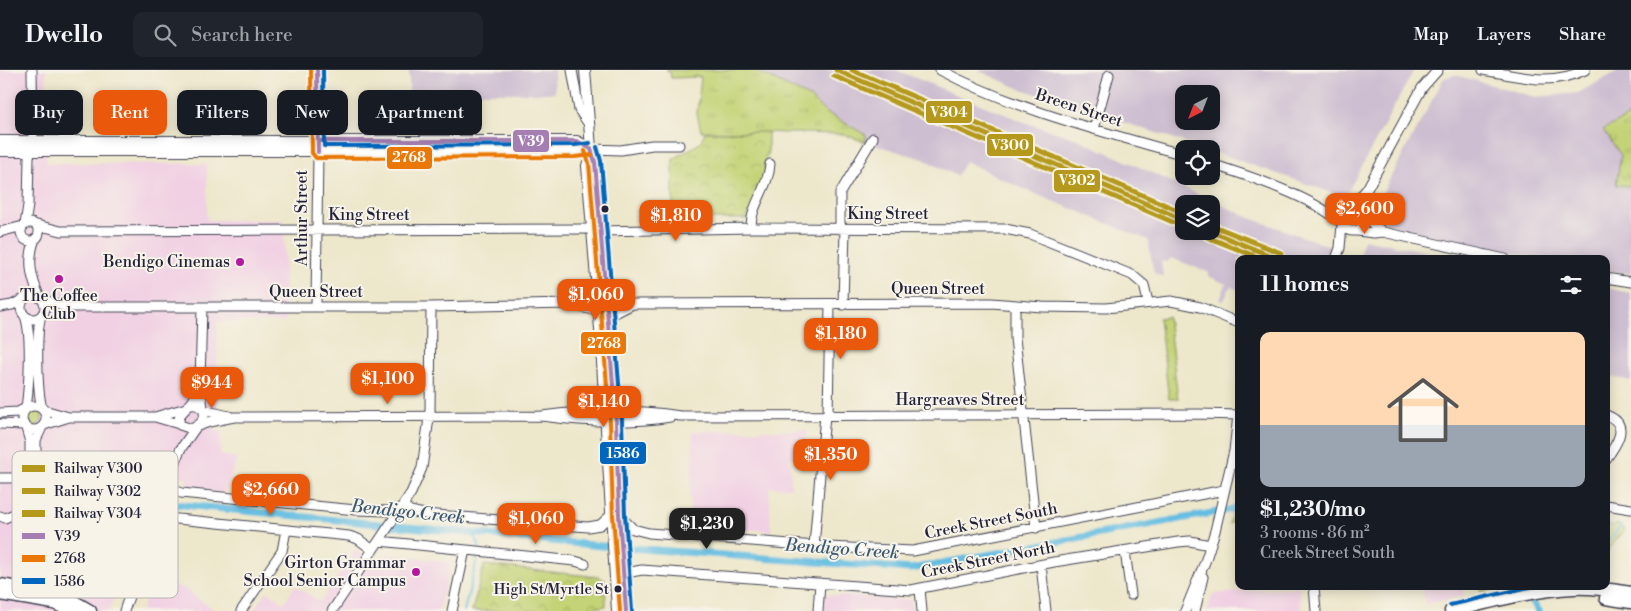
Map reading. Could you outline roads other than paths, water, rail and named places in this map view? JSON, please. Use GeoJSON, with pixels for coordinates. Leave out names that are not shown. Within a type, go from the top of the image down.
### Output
{"type":"FeatureCollection","features":[{"type":"Feature","properties":{"kind":"highway"},"geometry":{"type":"LineString","coordinates":[[0,585],[12,590]]}},
{"type":"Feature","properties":{"kind":"highway"},"geometry":{"type":"LineString","coordinates":[[1451,611],[1541,595],[1630,595]]}},
{"type":"Feature","properties":{"kind":"highway"},"geometry":{"type":"LineString","coordinates":[[37,598],[72,611]]}},
{"type":"Feature","properties":{"kind":"highway"},"geometry":{"type":"LineString","coordinates":[[67,598],[90,611]]}},
{"type":"Feature","properties":{"kind":"highway"},"geometry":{"type":"LineString","coordinates":[[1480,611],[1519,599]]}},
{"type":"Feature","properties":{"kind":"main road"},"geometry":{"type":"LineString","coordinates":[[585,70],[591,149],[595,162],[602,304],[604,417],[615,515]]}},
{"type":"Feature","properties":{"kind":"main road"},"geometry":{"type":"LineString","coordinates":[[0,146],[33,141],[318,147]]}},
{"type":"Feature","properties":{"kind":"main road"},"geometry":{"type":"LineString","coordinates":[[0,146],[30,152],[577,141],[591,149]]}},
{"type":"Feature","properties":{"kind":"main road"},"geometry":{"type":"LineString","coordinates":[[602,304],[616,422],[617,611]]}},
{"type":"Feature","properties":{"kind":"main road"},"geometry":{"type":"LineString","coordinates":[[618,559],[624,580],[626,611]]}},
{"type":"Feature","properties":{"kind":"street"},"geometry":{"type":"LineString","coordinates":[[32,70],[33,141],[30,152],[28,205],[21,232],[31,254],[32,279],[45,307],[38,328],[39,396],[46,418],[37,438],[36,451]]}},
{"type":"Feature","properties":{"kind":"street","name":"Arthur Street"},"geometry":{"type":"LineString","coordinates":[[316,306],[317,70]]}},
{"type":"Feature","properties":{"kind":"street"},"geometry":{"type":"LineString","coordinates":[[572,70],[579,110],[590,126]]}},
{"type":"Feature","properties":{"kind":"street","name":"Breen Street"},"geometry":{"type":"LineString","coordinates":[[940,70],[986,91],[1050,116],[1175,153]]}},
{"type":"Feature","properties":{"kind":"street"},"geometry":{"type":"LineString","coordinates":[[1337,255],[1340,248],[1342,216],[1367,189],[1422,88],[1428,70]]}},
{"type":"Feature","properties":{"kind":"street"},"geometry":{"type":"LineString","coordinates":[[1422,88],[1438,70]]}},
{"type":"Feature","properties":{"kind":"street"},"geometry":{"type":"LineString","coordinates":[[1485,70],[1536,80],[1547,80],[1567,77],[1585,70]]}},
{"type":"Feature","properties":{"kind":"street"},"geometry":{"type":"LineString","coordinates":[[1094,129],[1109,75]]}},
{"type":"Feature","properties":{"kind":"street"},"geometry":{"type":"LineString","coordinates":[[843,305],[843,229],[840,193],[873,138]]}},
{"type":"Feature","properties":{"kind":"street"},"geometry":{"type":"LineString","coordinates":[[591,149],[621,150],[679,145]]}},
{"type":"Feature","properties":{"kind":"street"},"geometry":{"type":"LineString","coordinates":[[751,228],[752,217],[768,181],[770,164]]}},
{"type":"Feature","properties":{"kind":"street"},"geometry":{"type":"LineString","coordinates":[[1220,167],[1287,192],[1322,208],[1349,231],[1383,232],[1487,255]]}},
{"type":"Feature","properties":{"kind":"street"},"geometry":{"type":"LineString","coordinates":[[1340,248],[1362,226],[1367,189]]}},
{"type":"Feature","properties":{"kind":"street"},"geometry":{"type":"LineString","coordinates":[[28,205],[38,233],[31,254]]}},
{"type":"Feature","properties":{"kind":"street"},"geometry":{"type":"LineString","coordinates":[[1322,208],[1355,209],[1383,232]]}},
{"type":"Feature","properties":{"kind":"street"},"geometry":{"type":"LineString","coordinates":[[0,232],[36,224]]}},
{"type":"Feature","properties":{"kind":"street","name":"King Street"},"geometry":{"type":"LineString","coordinates":[[36,224],[56,231],[994,228],[1030,234],[1132,275],[1144,285],[1148,302]]}},
{"type":"Feature","properties":{"kind":"street","name":"King Street"},"geometry":{"type":"LineString","coordinates":[[36,239],[56,231]]}},
{"type":"Feature","properties":{"kind":"street"},"geometry":{"type":"LineString","coordinates":[[25,239],[30,241],[36,239]]}},
{"type":"Feature","properties":{"kind":"street"},"geometry":{"type":"LineString","coordinates":[[31,451],[30,440],[21,417],[28,396],[28,328],[21,309],[32,279]]}},
{"type":"Feature","properties":{"kind":"street"},"geometry":{"type":"LineString","coordinates":[[1610,279],[1631,282]]}},
{"type":"Feature","properties":{"kind":"street"},"geometry":{"type":"LineString","coordinates":[[2,307],[32,295],[41,299]]}},
{"type":"Feature","properties":{"kind":"street","name":"Queen Street"},"geometry":{"type":"LineString","coordinates":[[41,299],[64,307],[431,307],[602,304],[617,312],[633,304]]}},
{"type":"Feature","properties":{"kind":"street","name":"Queen Street"},"geometry":{"type":"LineString","coordinates":[[567,304],[573,307],[602,304],[615,300],[633,304],[991,304],[1106,308],[1171,301],[1189,304],[1235,321]]}},
{"type":"Feature","properties":{"kind":"street"},"geometry":{"type":"LineString","coordinates":[[814,546],[827,415],[830,305]]}},
{"type":"Feature","properties":{"kind":"street"},"geometry":{"type":"LineString","coordinates":[[1015,305],[1015,338],[1036,528]]}},
{"type":"Feature","properties":{"kind":"street"},"geometry":{"type":"LineString","coordinates":[[2,307],[35,319],[42,315]]}},
{"type":"Feature","properties":{"kind":"street","name":"Queen Street"},"geometry":{"type":"LineString","coordinates":[[42,315],[64,307]]}},
{"type":"Feature","properties":{"kind":"street"},"geometry":{"type":"LineString","coordinates":[[180,450],[204,419],[200,383],[202,307]]}},
{"type":"Feature","properties":{"kind":"street"},"geometry":{"type":"LineString","coordinates":[[332,611],[417,483],[422,468],[431,403],[431,307]]}},
{"type":"Feature","properties":{"kind":"street"},"geometry":{"type":"LineString","coordinates":[[178,456],[182,437],[179,424],[181,413],[194,398],[200,383]]}},
{"type":"Feature","properties":{"kind":"street"},"geometry":{"type":"LineString","coordinates":[[0,412],[18,412],[34,405],[69,417],[155,417],[190,429],[197,426]]}},
{"type":"Feature","properties":{"kind":"street"},"geometry":{"type":"LineString","coordinates":[[155,417],[196,405],[203,409]]}},
{"type":"Feature","properties":{"kind":"street","name":"Hargreaves Street"},"geometry":{"type":"LineString","coordinates":[[203,409],[234,418]]}},
{"type":"Feature","properties":{"kind":"street","name":"Hargreaves Street"},"geometry":{"type":"LineString","coordinates":[[604,417],[615,411],[650,412],[680,416],[1235,415]]}},
{"type":"Feature","properties":{"kind":"street","name":"Hargreaves Street"},"geometry":{"type":"LineString","coordinates":[[197,426],[234,418],[542,416],[604,417],[616,422],[650,421],[680,416]]}},
{"type":"Feature","properties":{"kind":"street"},"geometry":{"type":"LineString","coordinates":[[0,424],[25,426],[33,430],[69,417]]}},
{"type":"Feature","properties":{"kind":"street"},"geometry":{"type":"LineString","coordinates":[[1610,417],[1619,423],[1622,431],[1618,443],[1610,454]]}},
{"type":"Feature","properties":{"kind":"street"},"geometry":{"type":"LineString","coordinates":[[1195,611],[1235,442]]}},
{"type":"Feature","properties":{"kind":"street","name":"Creek Street South"},"geometry":{"type":"LineString","coordinates":[[615,515],[631,528],[645,533],[814,546],[913,551],[1206,494],[1225,486]]}},
{"type":"Feature","properties":{"kind":"street"},"geometry":{"type":"LineString","coordinates":[[178,492],[245,500],[356,510],[388,510],[402,506],[410,511],[424,514],[588,528],[600,525],[615,515]]}},
{"type":"Feature","properties":{"kind":"street"},"geometry":{"type":"LineString","coordinates":[[1610,506],[1631,509]]}},
{"type":"Feature","properties":{"kind":"street"},"geometry":{"type":"LineString","coordinates":[[0,516],[6,518],[12,515]]}},
{"type":"Feature","properties":{"kind":"street"},"geometry":{"type":"LineString","coordinates":[[178,516],[352,536],[373,550]]}},
{"type":"Feature","properties":{"kind":"street"},"geometry":{"type":"LineString","coordinates":[[241,611],[282,551],[286,530]]}},
{"type":"Feature","properties":{"kind":"street"},"geometry":{"type":"LineString","coordinates":[[382,537],[465,550],[575,561],[585,564]]}},
{"type":"Feature","properties":{"kind":"street","name":"Creek Street North"},"geometry":{"type":"LineString","coordinates":[[624,580],[631,572],[642,570],[920,589],[1041,565],[1184,541],[1210,545]]}},
{"type":"Feature","properties":{"kind":"street"},"geometry":{"type":"LineString","coordinates":[[452,611],[465,550]]}},
{"type":"Feature","properties":{"kind":"street"},"geometry":{"type":"LineString","coordinates":[[1125,551],[1131,595]]}},
{"type":"Feature","properties":{"kind":"street"},"geometry":{"type":"LineString","coordinates":[[1185,611],[1206,562]]}},
{"type":"Feature","properties":{"kind":"street"},"geometry":{"type":"LineString","coordinates":[[1041,565],[1046,611]]}},
{"type":"Feature","properties":{"kind":"street"},"geometry":{"type":"LineString","coordinates":[[818,611],[820,583]]}},
{"type":"Feature","properties":{"kind":"street"},"geometry":{"type":"LineString","coordinates":[[920,589],[922,611]]}},
{"type":"Feature","properties":{"kind":"street"},"geometry":{"type":"LineString","coordinates":[[1314,590],[1316,611]]}},
{"type":"Feature","properties":{"kind":"street"},"geometry":{"type":"LineString","coordinates":[[124,611],[129,598]]}},
{"type":"Feature","properties":{"kind":"waterway","name":"Bendigo Creek"},"geometry":{"type":"LineString","coordinates":[[178,504],[602,546],[911,569],[1235,509]]}},
{"type":"Feature","properties":{"kind":"waterway"},"geometry":{"type":"LineString","coordinates":[[1610,539],[1621,526]]}},
{"type":"Feature","properties":{"kind":"waterway"},"geometry":{"type":"LineString","coordinates":[[472,534],[479,544],[479,548]]}},
{"type":"Feature","properties":{"kind":"waterway"},"geometry":{"type":"LineString","coordinates":[[464,611],[478,555]]}},
{"type":"Feature","properties":{"kind":"waterway","name":"Bendigo Creek"},"geometry":{"type":"LineString","coordinates":[[1524,590],[1539,611]]}},
{"type":"Feature","properties":{"kind":"rail line","name":"V300"},"geometry":{"type":"LineString","coordinates":[[836,70],[1175,216]]}},
{"type":"Feature","properties":{"kind":"rail line","name":"V304"},"geometry":{"type":"LineString","coordinates":[[852,70],[1175,209]]}},
{"type":"Feature","properties":{"kind":"rail line","name":"V302"},"geometry":{"type":"LineString","coordinates":[[834,76],[1175,223]]}},
{"type":"Feature","properties":{"kind":"rail line","name":"V304"},"geometry":{"type":"LineString","coordinates":[[1220,229],[1281,253]]}},
{"type":"Feature","properties":{"kind":"rail line","name":"V300"},"geometry":{"type":"LineString","coordinates":[[1220,235],[1268,255]]}},
{"type":"Feature","properties":{"kind":"rail line","name":"V302"},"geometry":{"type":"LineString","coordinates":[[1214,240],[1252,255]]}},
{"type":"Feature","properties":{"kind":"place","name":"Bendigo Cinemas"},"geometry":{"type":"Point","coordinates":[240,262]}},
{"type":"Feature","properties":{"kind":"place","name":"The Coffee Club"},"geometry":{"type":"Point","coordinates":[59,279]}},
{"type":"Feature","properties":{"kind":"place","name":"Girton Grammar School Senior Campus"},"geometry":{"type":"Point","coordinates":[416,572]}},
{"type":"Feature","properties":{"kind":"place","name":"High St/Myrtle St"},"geometry":{"type":"Point","coordinates":[618,589]}}]}
